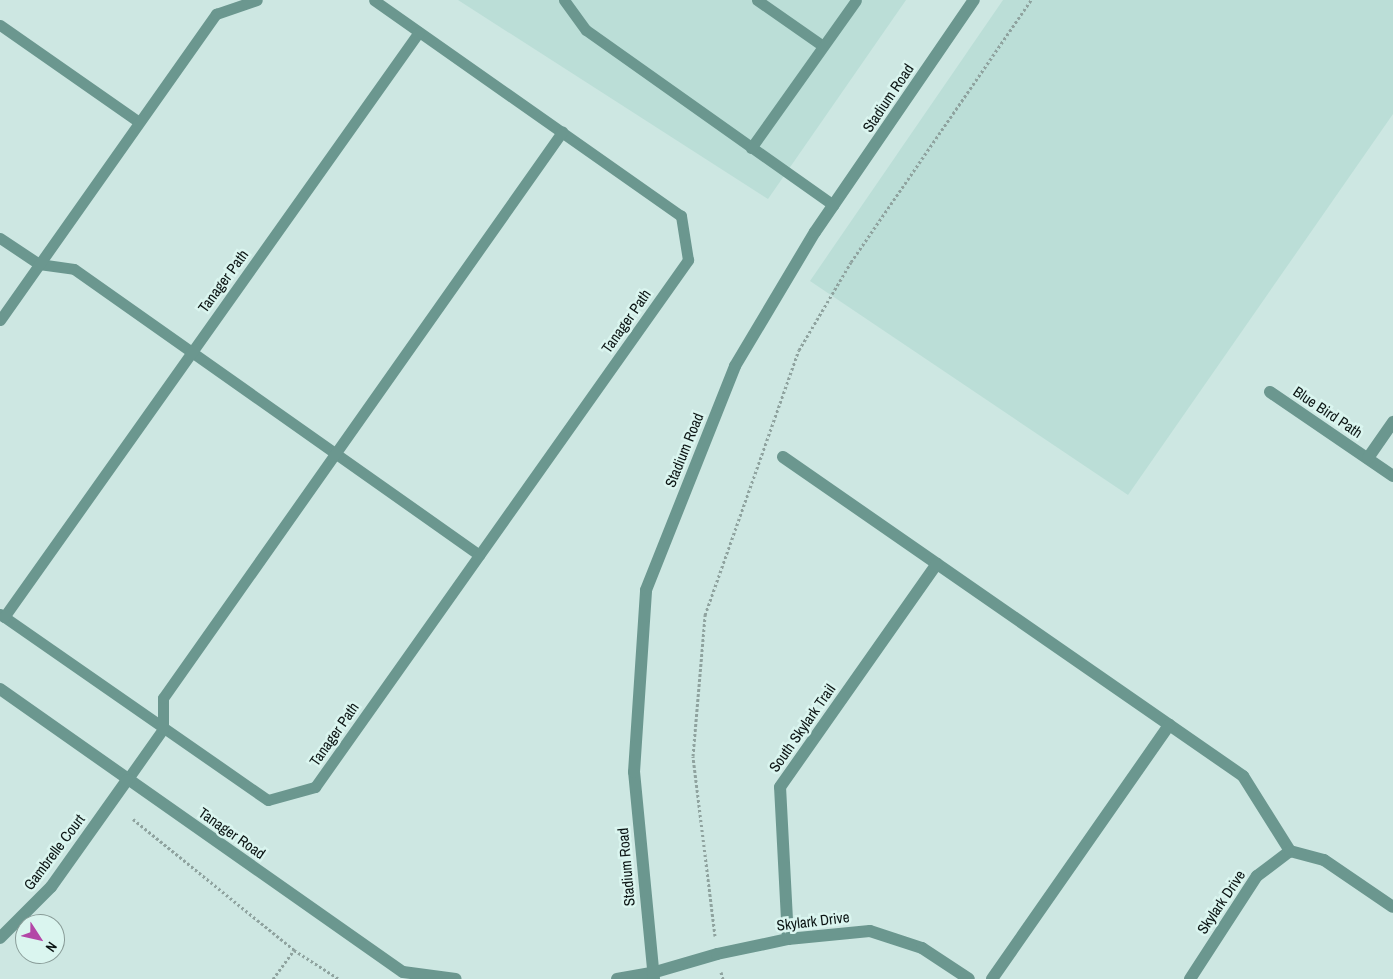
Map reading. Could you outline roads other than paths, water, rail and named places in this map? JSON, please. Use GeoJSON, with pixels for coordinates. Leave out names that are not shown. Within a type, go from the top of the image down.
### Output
{"type":"FeatureCollection","features":[{"type":"Feature","properties":{"kind":"street","name":"Stadium Road"},"geometry":{"type":"LineString","coordinates":[[653,976],[634,772],[646,590],[735,366],[833,206],[974,0]]}},
{"type":"Feature","properties":{"kind":"street","name":"Blue Bird Path"},"geometry":{"type":"LineString","coordinates":[[1270,392],[1393,476]]}},
{"type":"Feature","properties":{"kind":"street","name":"Blue Bird Path"},"geometry":{"type":"LineString","coordinates":[[1368,458],[1393,422]]}},
{"type":"Feature","properties":{"kind":"street"},"geometry":{"type":"LineString","coordinates":[[783,457],[1243,776],[1290,851],[1324,860],[1393,907]]}},
{"type":"Feature","properties":{"kind":"street","name":"South Skylark Trail"},"geometry":{"type":"LineString","coordinates":[[788,939],[780,787],[936,564]]}},
{"type":"Feature","properties":{"kind":"street","name":"Tanager Road"},"geometry":{"type":"LineString","coordinates":[[0,689],[401,976],[456,979]]}},
{"type":"Feature","properties":{"kind":"street"},"geometry":{"type":"LineString","coordinates":[[992,979],[1169,724]]}},
{"type":"Feature","properties":{"kind":"street","name":"Gambrelle Court"},"geometry":{"type":"LineString","coordinates":[[0,938],[51,887],[127,780]]}},
{"type":"Feature","properties":{"kind":"street","name":"Skylark Drive"},"geometry":{"type":"LineString","coordinates":[[1190,979],[1257,876],[1290,851]]}},
{"type":"Feature","properties":{"kind":"street","name":"Skylark Drive"},"geometry":{"type":"LineString","coordinates":[[653,976],[717,954],[788,939],[870,931],[922,948],[969,979]]}},
{"type":"Feature","properties":{"kind":"street"},"geometry":{"type":"LineString","coordinates":[[617,979],[653,976]]}},
{"type":"Feature","properties":{"kind":"lane"},"geometry":{"type":"LineString","coordinates":[[0,320],[216,14],[257,0]]}},
{"type":"Feature","properties":{"kind":"lane","name":"Tanager Path"},"geometry":{"type":"LineString","coordinates":[[374,0],[680,216],[688,260],[314,787],[268,800],[163,729],[2,615],[419,32]]}},
{"type":"Feature","properties":{"kind":"lane"},"geometry":{"type":"LineString","coordinates":[[564,0],[586,30],[833,206]]}},
{"type":"Feature","properties":{"kind":"lane"},"geometry":{"type":"LineString","coordinates":[[757,0],[823,46]]}},
{"type":"Feature","properties":{"kind":"lane"},"geometry":{"type":"LineString","coordinates":[[751,148],[856,0]]}},
{"type":"Feature","properties":{"kind":"lane"},"geometry":{"type":"LineString","coordinates":[[0,24],[139,122]]}},
{"type":"Feature","properties":{"kind":"lane"},"geometry":{"type":"LineString","coordinates":[[127,780],[163,729],[163,698],[562,132]]}},
{"type":"Feature","properties":{"kind":"lane"},"geometry":{"type":"LineString","coordinates":[[0,238],[39,264],[74,269],[190,353],[479,555]]}}]}
